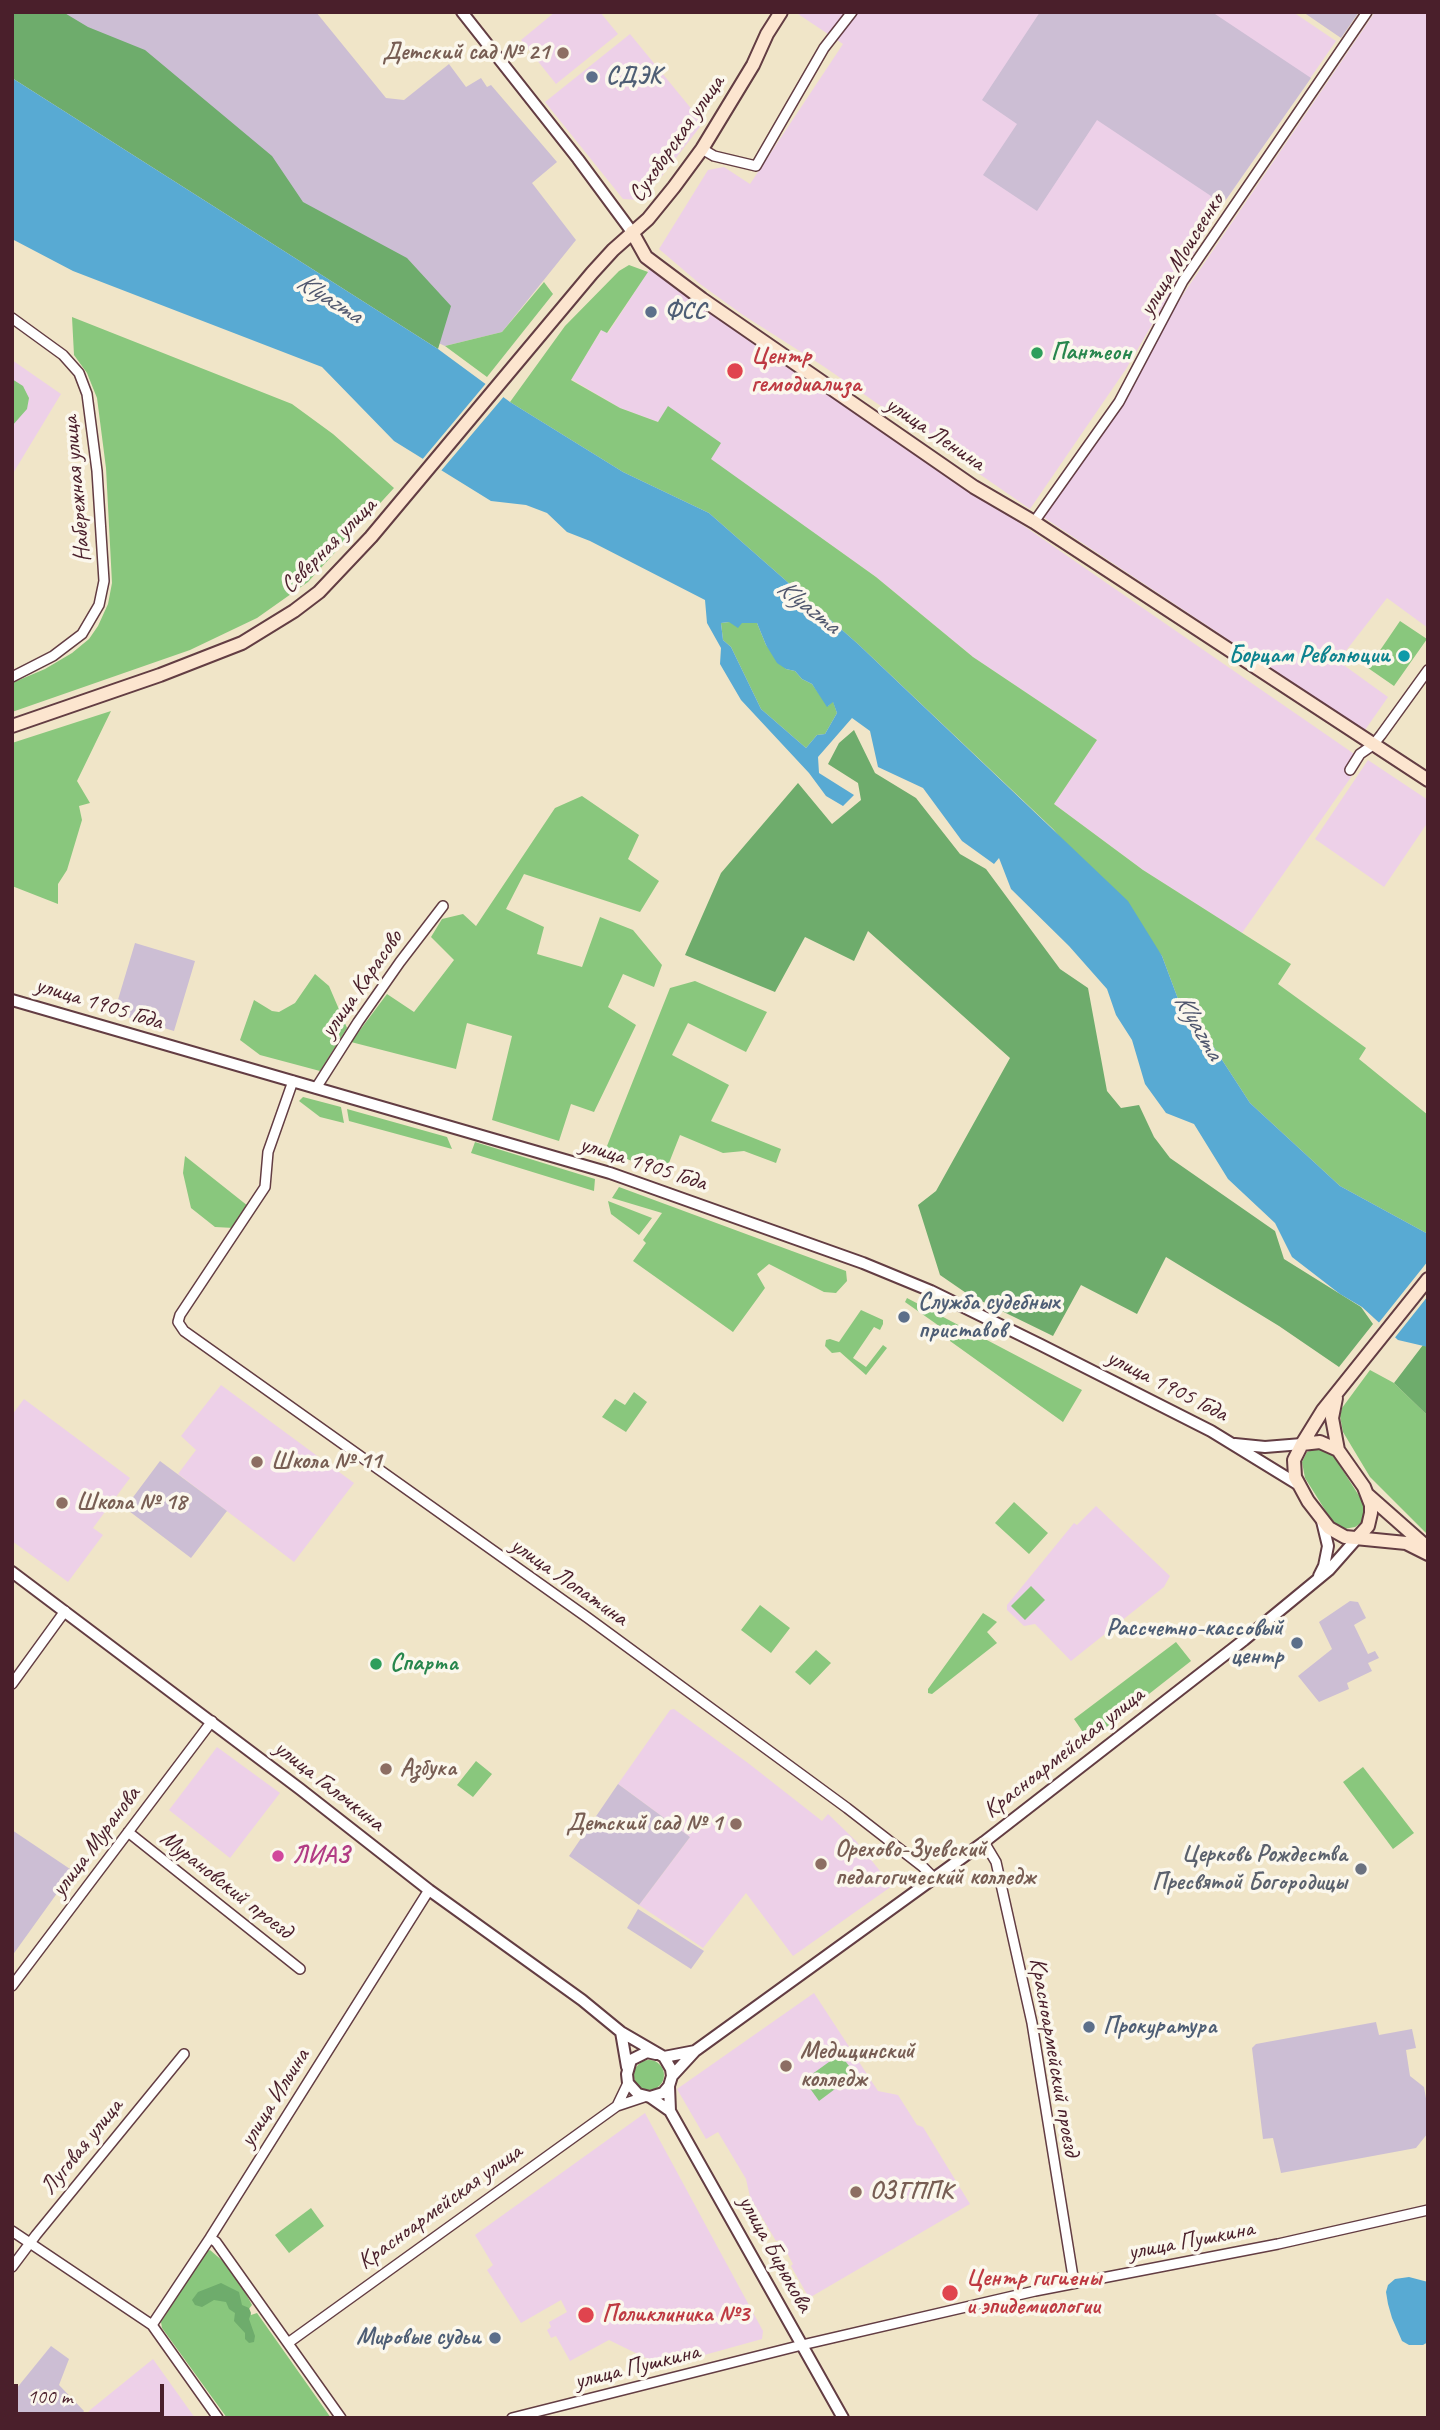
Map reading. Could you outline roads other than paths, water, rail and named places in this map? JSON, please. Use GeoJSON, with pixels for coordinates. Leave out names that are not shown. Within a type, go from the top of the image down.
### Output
{"type":"FeatureCollection","features":[{"type":"Feature","properties":{"kind":"main road","name":"Сухоборская улица"},"geometry":{"type":"LineString","coordinates":[[535,340],[612,250],[648,219],[702,149],[753,65],[767,34],[781,12]]}},
{"type":"Feature","properties":{"kind":"main road","name":"улица Ленина"},"geometry":{"type":"LineString","coordinates":[[632,232],[646,257],[702,299],[974,487],[1034,522],[1428,780]]}},
{"type":"Feature","properties":{"kind":"main road","name":"Северная улица"},"geometry":{"type":"LineString","coordinates":[[12,726],[205,659],[242,643],[270,627],[319,592],[371,537],[535,340]]}},
{"type":"Feature","properties":{"kind":"main road"},"geometry":{"type":"LineString","coordinates":[[1428,1279],[1316,1419],[1296,1454],[1294,1467],[1299,1485],[1322,1521],[1334,1532],[1345,1537],[1359,1536],[1406,1543],[1428,1554]]}},
{"type":"Feature","properties":{"kind":"main road"},"geometry":{"type":"LineString","coordinates":[[1337,1394],[1332,1418],[1338,1450],[1368,1495],[1428,1548]]}},
{"type":"Feature","properties":{"kind":"main road"},"geometry":{"type":"LineString","coordinates":[[1302,1444],[1320,1442],[1338,1450]]}},
{"type":"Feature","properties":{"kind":"main road"},"geometry":{"type":"LineString","coordinates":[[1359,1536],[1370,1520],[1371,1505],[1368,1495]]}},
{"type":"Feature","properties":{"kind":"street","name":"улица Ленина"},"geometry":{"type":"LineString","coordinates":[[463,12],[632,232]]}},
{"type":"Feature","properties":{"kind":"street"},"geometry":{"type":"LineString","coordinates":[[702,149],[714,156],[756,166],[824,48],[852,12]]}},
{"type":"Feature","properties":{"kind":"street","name":"улица Моисеенко"},"geometry":{"type":"LineString","coordinates":[[1034,522],[1119,402],[1183,281],[1367,12]]}},
{"type":"Feature","properties":{"kind":"street","name":"Набережная улица"},"geometry":{"type":"LineString","coordinates":[[12,318],[63,355],[79,373],[87,394],[93,422],[104,581],[99,605],[82,634],[53,656],[12,677]]}},
{"type":"Feature","properties":{"kind":"street"},"geometry":{"type":"LineString","coordinates":[[1350,770],[1360,754],[1373,745],[1428,670]]}},
{"type":"Feature","properties":{"kind":"street","name":"улица Карасово"},"geometry":{"type":"LineString","coordinates":[[316,1088],[358,1021],[443,906]]}},
{"type":"Feature","properties":{"kind":"street","name":"улица 1905 Года"},"geometry":{"type":"LineString","coordinates":[[12,1000],[610,1173],[863,1263],[974,1312],[1232,1444],[1299,1485]]}},
{"type":"Feature","properties":{"kind":"street","name":"улица Лопатина"},"geometry":{"type":"LineString","coordinates":[[293,1080],[268,1152],[265,1187],[180,1315],[178,1322],[184,1331],[589,1618],[847,1808],[934,1878]]}},
{"type":"Feature","properties":{"kind":"street"},"geometry":{"type":"LineString","coordinates":[[1232,1444],[1265,1447],[1302,1444]]}},
{"type":"Feature","properties":{"kind":"street"},"geometry":{"type":"LineString","coordinates":[[1318,1578],[1324,1566],[1328,1546],[1322,1521]]}},
{"type":"Feature","properties":{"kind":"street","name":"Красноармейская улица"},"geometry":{"type":"LineString","coordinates":[[695,2051],[984,1842],[1244,1640],[1338,1562],[1359,1536]]}},
{"type":"Feature","properties":{"kind":"street","name":"улица Галочкина"},"geometry":{"type":"LineString","coordinates":[[12,1572],[212,1721],[429,1890],[582,2000],[621,2032],[660,2055]]}},
{"type":"Feature","properties":{"kind":"street"},"geometry":{"type":"LineString","coordinates":[[12,1684],[65,1611]]}},
{"type":"Feature","properties":{"kind":"street","name":"улица Муранова"},"geometry":{"type":"LineString","coordinates":[[12,1986],[212,1721]]}},
{"type":"Feature","properties":{"kind":"street","name":"Мурановский проезд"},"geometry":{"type":"LineString","coordinates":[[128,1832],[300,1969]]}},
{"type":"Feature","properties":{"kind":"street","name":"Красноармейский проезд"},"geometry":{"type":"LineString","coordinates":[[984,1842],[996,1862],[1032,2023],[1074,2283]]}},
{"type":"Feature","properties":{"kind":"street","name":"улица Ильина"},"geometry":{"type":"LineString","coordinates":[[152,2325],[210,2238],[429,1890]]}},
{"type":"Feature","properties":{"kind":"street"},"geometry":{"type":"LineString","coordinates":[[617,2106],[628,2083],[621,2032]]}},
{"type":"Feature","properties":{"kind":"street"},"geometry":{"type":"LineString","coordinates":[[627,2068],[631,2060],[647,2052],[660,2055],[695,2051]]}},
{"type":"Feature","properties":{"kind":"street"},"geometry":{"type":"LineString","coordinates":[[617,2106],[663,2093],[695,2051]]}},
{"type":"Feature","properties":{"kind":"street","name":"Луговая улица"},"geometry":{"type":"LineString","coordinates":[[12,2267],[184,2054]]}},
{"type":"Feature","properties":{"kind":"street"},"geometry":{"type":"LineString","coordinates":[[660,2055],[671,2069],[670,2111]]}},
{"type":"Feature","properties":{"kind":"street"},"geometry":{"type":"LineString","coordinates":[[628,2083],[670,2111]]}},
{"type":"Feature","properties":{"kind":"street","name":"Красноармейская улица"},"geometry":{"type":"LineString","coordinates":[[288,2343],[617,2106]]}},
{"type":"Feature","properties":{"kind":"street","name":"улица Бирюкова"},"geometry":{"type":"LineString","coordinates":[[670,2111],[843,2418]]}},
{"type":"Feature","properties":{"kind":"street","name":"улица Пушкина"},"geometry":{"type":"LineString","coordinates":[[512,2418],[802,2345],[1074,2283],[1278,2244],[1428,2210]]}},
{"type":"Feature","properties":{"kind":"street"},"geometry":{"type":"LineString","coordinates":[[12,2231],[152,2325],[218,2418]]}},
{"type":"Feature","properties":{"kind":"street"},"geometry":{"type":"LineString","coordinates":[[210,2238],[216,2242],[341,2418]]}},
{"type":"Feature","properties":{"kind":"water","name":"Klyazma"},"geometry":{"type":"Polygon","coordinates":[[[12,78],[438,349],[510,402],[623,472],[709,513],[858,644],[1128,901],[1162,956],[1184,1015],[1213,1046],[1250,1103],[1340,1186],[1428,1234],[1428,1347],[1398,1340],[1362,1307],[1340,1294],[1292,1257],[1275,1223],[1228,1179],[1194,1124],[1166,1113],[1145,1084],[1132,1040],[1116,1015],[1107,989],[1069,946],[1011,889],[999,858],[994,864],[962,841],[923,788],[878,767],[870,731],[852,718],[818,757],[819,773],[854,795],[843,806],[826,796],[809,773],[741,700],[720,664],[721,648],[707,623],[705,600],[567,532],[547,513],[526,505],[491,501],[394,441],[322,367],[73,271],[12,239],[12,78]],[[729,622],[721,623],[723,640],[731,647],[761,709],[806,748],[817,735],[825,734],[837,713],[833,702],[827,707],[812,684],[802,679],[795,671],[777,663],[757,623],[742,623],[738,628],[729,622]]]}},
{"type":"Feature","properties":{"kind":"water"},"geometry":{"type":"Polygon","coordinates":[[[1409,2277],[1428,2282],[1428,2342],[1423,2345],[1409,2345],[1402,2341],[1388,2304],[1388,2285],[1395,2279],[1409,2277]]]}},
{"type":"Feature","properties":{"kind":"place","name":"Детский сад № 21"},"geometry":{"type":"Point","coordinates":[563,53]}},
{"type":"Feature","properties":{"kind":"place","name":"СДЭК"},"geometry":{"type":"Point","coordinates":[592,77]}},
{"type":"Feature","properties":{"kind":"place","name":"ФСС"},"geometry":{"type":"Point","coordinates":[651,312]}},
{"type":"Feature","properties":{"kind":"place","name":"Пантеон"},"geometry":{"type":"Point","coordinates":[1037,353]}},
{"type":"Feature","properties":{"kind":"place","name":"Центр гемодиализа"},"geometry":{"type":"Point","coordinates":[735,371]}},
{"type":"Feature","properties":{"kind":"place","name":"Борцам Революции"},"geometry":{"type":"Point","coordinates":[1404,656]}},
{"type":"Feature","properties":{"kind":"place","name":"Служба судебных приставов"},"geometry":{"type":"Point","coordinates":[904,1317]}},
{"type":"Feature","properties":{"kind":"place","name":"Школа № 11"},"geometry":{"type":"Point","coordinates":[257,1462]}},
{"type":"Feature","properties":{"kind":"place","name":"Школа № 18"},"geometry":{"type":"Point","coordinates":[62,1503]}},
{"type":"Feature","properties":{"kind":"place","name":"Рассчетно-кассовый центр"},"geometry":{"type":"Point","coordinates":[1297,1643]}},
{"type":"Feature","properties":{"kind":"place","name":"Спарта"},"geometry":{"type":"Point","coordinates":[376,1664]}},
{"type":"Feature","properties":{"kind":"place","name":"Азбука"},"geometry":{"type":"Point","coordinates":[386,1769]}},
{"type":"Feature","properties":{"kind":"place","name":"Детский сад № 1"},"geometry":{"type":"Point","coordinates":[736,1824]}},
{"type":"Feature","properties":{"kind":"place","name":"ЛИАЗ"},"geometry":{"type":"Point","coordinates":[278,1856]}},
{"type":"Feature","properties":{"kind":"place","name":"Орехово-Зуевский педагогический колледж"},"geometry":{"type":"Point","coordinates":[821,1864]}},
{"type":"Feature","properties":{"kind":"place","name":"Церковь Рождества Пресвятой Богородицы"},"geometry":{"type":"Point","coordinates":[1361,1869]}},
{"type":"Feature","properties":{"kind":"place","name":"Прокуратура"},"geometry":{"type":"Point","coordinates":[1089,2027]}},
{"type":"Feature","properties":{"kind":"place","name":"Медицинский колледж"},"geometry":{"type":"Point","coordinates":[786,2066]}},
{"type":"Feature","properties":{"kind":"place","name":"ОЗГППК"},"geometry":{"type":"Point","coordinates":[856,2192]}},
{"type":"Feature","properties":{"kind":"place","name":"Центр гигиены и эпидемиологии"},"geometry":{"type":"Point","coordinates":[950,2293]}},
{"type":"Feature","properties":{"kind":"place","name":"Поликлиника №3"},"geometry":{"type":"Point","coordinates":[586,2315]}},
{"type":"Feature","properties":{"kind":"place","name":"Мировые судьи"},"geometry":{"type":"Point","coordinates":[495,2338]}}]}
